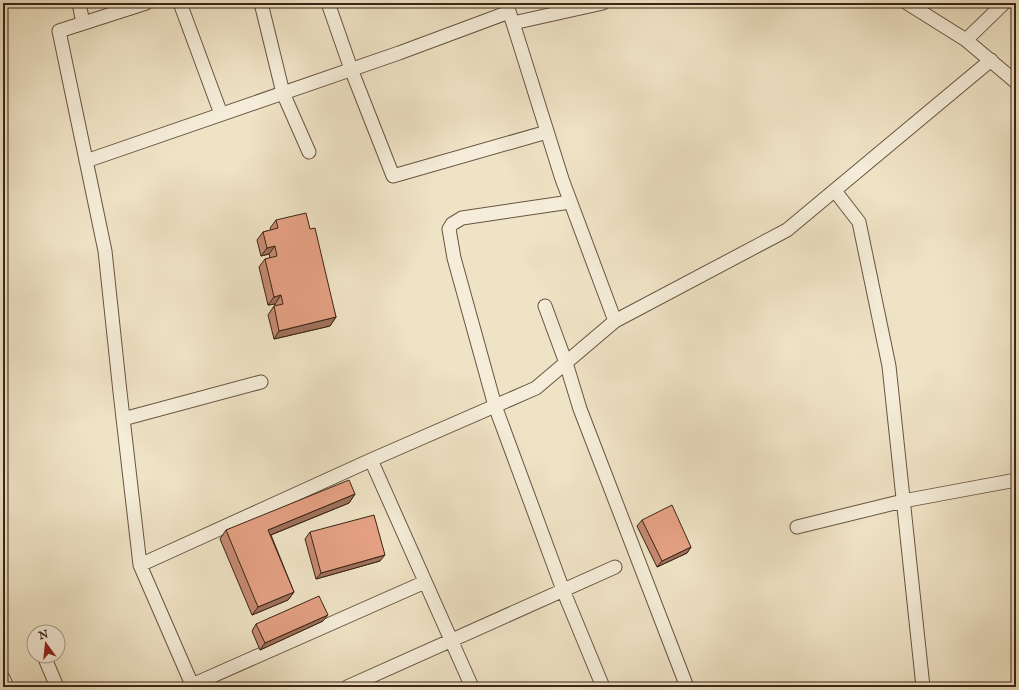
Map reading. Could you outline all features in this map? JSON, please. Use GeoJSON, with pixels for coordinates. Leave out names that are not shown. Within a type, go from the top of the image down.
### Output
{"type":"FeatureCollection","features":[{"type":"Feature","properties":{"kind":"street"},"geometry":{"type":"LineString","coordinates":[[79,3],[83,23]]}},
{"type":"Feature","properties":{"kind":"street"},"geometry":{"type":"LineString","coordinates":[[146,3],[59,31],[105,251],[140,566],[193,686],[426,582]]}},
{"type":"Feature","properties":{"kind":"street"},"geometry":{"type":"LineString","coordinates":[[180,3],[221,114]]}},
{"type":"Feature","properties":{"kind":"street"},"geometry":{"type":"LineString","coordinates":[[261,3],[283,93],[309,152]]}},
{"type":"Feature","properties":{"kind":"street"},"geometry":{"type":"LineString","coordinates":[[328,3],[351,69],[393,176],[547,132]]}},
{"type":"Feature","properties":{"kind":"street"},"geometry":{"type":"LineString","coordinates":[[86,161],[510,13],[603,3]]}},
{"type":"Feature","properties":{"kind":"street"},"geometry":{"type":"LineString","coordinates":[[907,3],[966,40],[1016,82]]}},
{"type":"Feature","properties":{"kind":"street"},"geometry":{"type":"LineString","coordinates":[[966,40],[1004,3]]}},
{"type":"Feature","properties":{"kind":"street"},"geometry":{"type":"LineString","coordinates":[[510,13],[562,179],[615,321]]}},
{"type":"Feature","properties":{"kind":"street"},"geometry":{"type":"LineString","coordinates":[[140,566],[371,460],[536,388],[615,321],[787,230],[991,60]]}},
{"type":"Feature","properties":{"kind":"street"},"geometry":{"type":"LineString","coordinates":[[835,191],[859,222],[889,366],[924,687]]}},
{"type":"Feature","properties":{"kind":"street"},"geometry":{"type":"LineString","coordinates":[[570,202],[462,218],[452,224],[449,229],[454,258],[495,406],[563,590],[603,687]]}},
{"type":"Feature","properties":{"kind":"street"},"geometry":{"type":"LineString","coordinates":[[545,306],[566,363],[580,409],[687,687]]}},
{"type":"Feature","properties":{"kind":"street"},"geometry":{"type":"LineString","coordinates":[[123,419],[261,382]]}},
{"type":"Feature","properties":{"kind":"street"},"geometry":{"type":"LineString","coordinates":[[371,460],[472,687]]}},
{"type":"Feature","properties":{"kind":"street"},"geometry":{"type":"LineString","coordinates":[[797,527],[903,501],[1016,480]]}},
{"type":"Feature","properties":{"kind":"street"},"geometry":{"type":"LineString","coordinates":[[347,687],[615,567]]}},
{"type":"Feature","properties":{"kind":"street"},"geometry":{"type":"LineString","coordinates":[[47,664],[57,687]]}},
{"type":"Feature","properties":{"kind":"street"},"geometry":{"type":"LineString","coordinates":[[3,678],[7,687]]}},
{"type":"Feature","properties":{"kind":"building"},"geometry":{"type":"Polygon","coordinates":[[[306,213],[310,229],[315,228],[336,317],[279,331],[274,306],[283,304],[281,295],[274,297],[265,259],[277,256],[275,246],[267,248],[263,232],[278,228],[276,220],[306,213]]]}},
{"type":"Feature","properties":{"kind":"building"},"geometry":{"type":"Polygon","coordinates":[[[349,480],[355,494],[268,530],[294,592],[258,607],[226,530],[349,480]]]}},
{"type":"Feature","properties":{"kind":"building"},"geometry":{"type":"Polygon","coordinates":[[[672,505],[691,547],[662,561],[642,520],[672,505]]]}},
{"type":"Feature","properties":{"kind":"building"},"geometry":{"type":"Polygon","coordinates":[[[374,515],[385,555],[321,573],[310,532],[374,515]]]}},
{"type":"Feature","properties":{"kind":"building"},"geometry":{"type":"Polygon","coordinates":[[[319,596],[328,615],[265,643],[256,624],[319,596]]]}}]}
